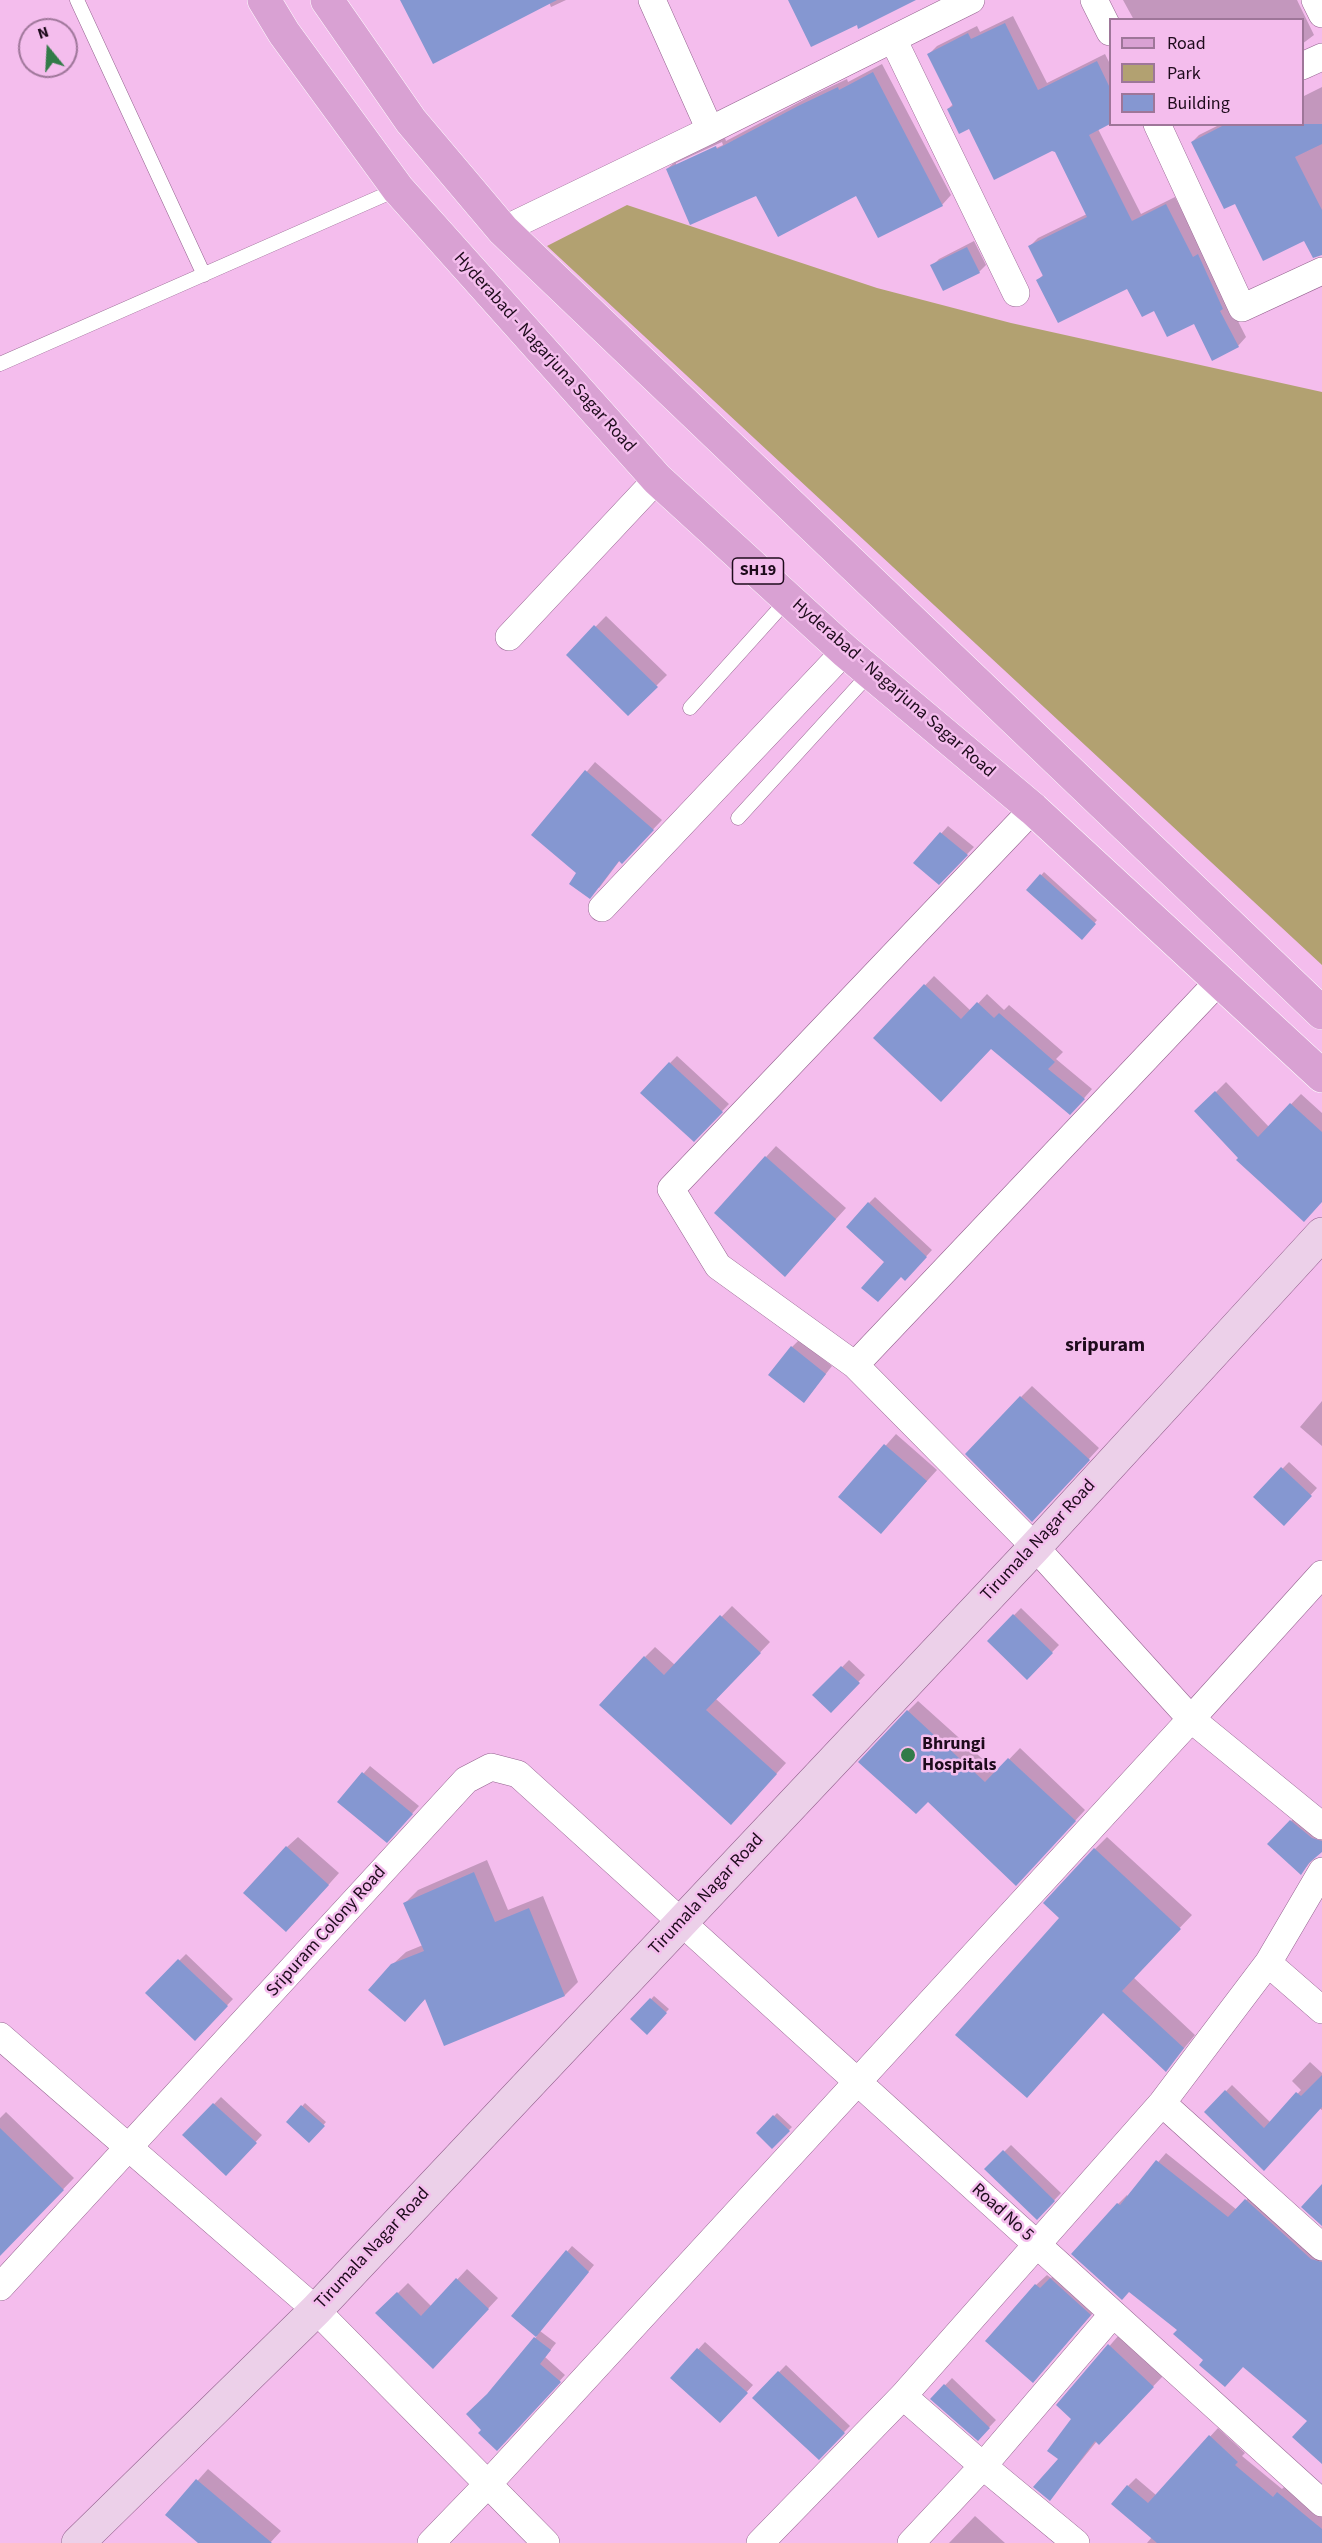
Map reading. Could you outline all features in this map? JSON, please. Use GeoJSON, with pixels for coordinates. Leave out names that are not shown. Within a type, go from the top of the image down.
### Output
{"type":"FeatureCollection","features":[{"type":"Feature","properties":{"kind":"main road","name":"Hyderabad - Nagarjuna Sagar Road"},"geometry":{"type":"LineString","coordinates":[[264,0],[284,33],[398,189],[657,479],[845,651],[1032,809],[1322,1076]]}},
{"type":"Feature","properties":{"kind":"main road"},"geometry":{"type":"LineString","coordinates":[[327,0],[411,121],[503,230],[1322,1014]]}},
{"type":"Feature","properties":{"kind":"street"},"geometry":{"type":"LineString","coordinates":[[652,0],[710,130]]}},
{"type":"Feature","properties":{"kind":"street"},"geometry":{"type":"LineString","coordinates":[[503,230],[971,0]]}},
{"type":"Feature","properties":{"kind":"street"},"geometry":{"type":"LineString","coordinates":[[1094,0],[1109,30]]}},
{"type":"Feature","properties":{"kind":"street"},"geometry":{"type":"LineString","coordinates":[[1315,0],[1322,14]]}},
{"type":"Feature","properties":{"kind":"street"},"geometry":{"type":"LineString","coordinates":[[893,39],[1016,293]]}},
{"type":"Feature","properties":{"kind":"street"},"geometry":{"type":"LineString","coordinates":[[1304,65],[1322,57]]}},
{"type":"Feature","properties":{"kind":"street"},"geometry":{"type":"LineString","coordinates":[[1166,128],[1242,308],[1322,271]]}},
{"type":"Feature","properties":{"kind":"street"},"geometry":{"type":"LineString","coordinates":[[508,637],[657,479]]}},
{"type":"Feature","properties":{"kind":"street"},"geometry":{"type":"LineString","coordinates":[[602,908],[845,651]]}},
{"type":"Feature","properties":{"kind":"street"},"geometry":{"type":"LineString","coordinates":[[1032,809],[671,1189],[718,1266],[855,1365],[1035,1546],[1191,1719],[1322,1826]]}},
{"type":"Feature","properties":{"kind":"street"},"geometry":{"type":"LineString","coordinates":[[855,1365],[1219,981]]}},
{"type":"Feature","properties":{"kind":"street","name":"Tirumala Nagar Road"},"geometry":{"type":"LineString","coordinates":[[78,2543],[316,2310],[1035,1546],[1322,1234]]}},
{"type":"Feature","properties":{"kind":"street"},"geometry":{"type":"LineString","coordinates":[[431,2543],[858,2083],[1322,1574]]}},
{"type":"Feature","properties":{"kind":"street","name":"Sripuram Colony Road"},"geometry":{"type":"LineString","coordinates":[[0,2287],[466,1780],[491,1767],[518,1774],[681,1923]]}},
{"type":"Feature","properties":{"kind":"street"},"geometry":{"type":"LineString","coordinates":[[760,2543],[903,2396],[1162,2103],[1268,1963],[1322,1871]]}},
{"type":"Feature","properties":{"kind":"street","name":"Road No 5"},"geometry":{"type":"LineString","coordinates":[[681,1923],[1322,2503]]}},
{"type":"Feature","properties":{"kind":"street"},"geometry":{"type":"LineString","coordinates":[[1268,1963],[1322,2010]]}},
{"type":"Feature","properties":{"kind":"street"},"geometry":{"type":"LineString","coordinates":[[0,2036],[316,2310],[546,2543]]}},
{"type":"Feature","properties":{"kind":"street"},"geometry":{"type":"LineString","coordinates":[[1162,2103],[1322,2247]]}},
{"type":"Feature","properties":{"kind":"street"},"geometry":{"type":"LineString","coordinates":[[911,2543],[983,2466],[1113,2314]]}},
{"type":"Feature","properties":{"kind":"street"},"geometry":{"type":"LineString","coordinates":[[903,2396],[1076,2543]]}},
{"type":"Feature","properties":{"kind":"lane"},"geometry":{"type":"LineString","coordinates":[[77,0],[204,274]]}},
{"type":"Feature","properties":{"kind":"lane"},"geometry":{"type":"LineString","coordinates":[[0,364],[398,189]]}},
{"type":"Feature","properties":{"kind":"lane"},"geometry":{"type":"LineString","coordinates":[[690,708],[788,599]]}},
{"type":"Feature","properties":{"kind":"lane"},"geometry":{"type":"LineString","coordinates":[[738,818],[871,672]]}},
{"type":"Feature","properties":{"kind":"green space"},"geometry":{"type":"Polygon","coordinates":[[[627,205],[877,288],[1011,323],[1322,392],[1322,965],[547,246],[627,205]]]}},
{"type":"Feature","properties":{"kind":"building"},"geometry":{"type":"Polygon","coordinates":[[[400,0],[557,0],[433,64],[400,0]]]}},
{"type":"Feature","properties":{"kind":"building"},"geometry":{"type":"Polygon","coordinates":[[[788,0],[916,0],[858,29],[857,25],[811,47],[788,0]]]}},
{"type":"Feature","properties":{"kind":"building"},"geometry":{"type":"Polygon","coordinates":[[[1005,23],[1038,90],[1097,61],[1109,86],[1109,125],[1089,135],[1132,221],[1166,204],[1193,257],[1198,254],[1223,309],[1220,311],[1239,347],[1212,361],[1194,324],[1167,337],[1154,311],[1142,317],[1127,289],[1058,323],[1036,280],[1043,276],[1028,246],[1087,217],[1055,152],[1052,151],[994,180],[969,129],[959,134],[947,109],[953,106],[927,54],[968,33],[971,39],[1005,23]]]}},
{"type":"Feature","properties":{"kind":"building"},"geometry":{"type":"Polygon","coordinates":[[[873,72],[943,206],[878,238],[856,196],[778,237],[756,196],[690,225],[666,169],[716,146],[717,149],[798,106],[838,87],[839,90],[873,72]]]}},
{"type":"Feature","properties":{"kind":"building"},"geometry":{"type":"Polygon","coordinates":[[[1322,124],[1322,144],[1295,157],[1322,210],[1322,255],[1313,258],[1304,241],[1263,261],[1235,204],[1224,209],[1191,142],[1222,126],[1322,124]]]}},
{"type":"Feature","properties":{"kind":"building"},"geometry":{"type":"Polygon","coordinates":[[[967,247],[980,273],[943,291],[930,265],[967,247]]]}},
{"type":"Feature","properties":{"kind":"building"},"geometry":{"type":"Polygon","coordinates":[[[594,625],[658,687],[628,716],[566,655],[594,625]]]}},
{"type":"Feature","properties":{"kind":"building"},"geometry":{"type":"Polygon","coordinates":[[[585,770],[654,830],[622,864],[619,861],[590,899],[569,884],[576,873],[531,835],[585,770]]]}},
{"type":"Feature","properties":{"kind":"building"},"geometry":{"type":"Polygon","coordinates":[[[940,832],[968,855],[939,885],[913,863],[940,832]]]}},
{"type":"Feature","properties":{"kind":"building"},"geometry":{"type":"Polygon","coordinates":[[[1040,874],[1096,924],[1082,940],[1026,890],[1040,874]]]}},
{"type":"Feature","properties":{"kind":"building"},"geometry":{"type":"Polygon","coordinates":[[[924,984],[961,1019],[977,1002],[994,1018],[999,1013],[1055,1062],[1048,1069],[1085,1099],[1070,1115],[991,1049],[941,1102],[873,1038],[924,984]]]}},
{"type":"Feature","properties":{"kind":"building"},"geometry":{"type":"Polygon","coordinates":[[[669,1062],[723,1112],[694,1142],[640,1093],[669,1062]]]}},
{"type":"Feature","properties":{"kind":"building"},"geometry":{"type":"Polygon","coordinates":[[[1215,1091],[1258,1137],[1290,1103],[1322,1132],[1322,1202],[1304,1222],[1236,1160],[1238,1158],[1194,1111],[1215,1091]]]}},
{"type":"Feature","properties":{"kind":"building"},"geometry":{"type":"Polygon","coordinates":[[[765,1156],[836,1219],[785,1277],[714,1213],[765,1156]]]}},
{"type":"Feature","properties":{"kind":"building"},"geometry":{"type":"Polygon","coordinates":[[[868,1202],[927,1257],[905,1281],[901,1277],[878,1302],[861,1288],[884,1262],[846,1227],[868,1202]]]}},
{"type":"Feature","properties":{"kind":"building"},"geometry":{"type":"Polygon","coordinates":[[[791,1346],[826,1374],[804,1403],[768,1375],[791,1346]]]}},
{"type":"Feature","properties":{"kind":"building"},"geometry":{"type":"Polygon","coordinates":[[[1020,1396],[1090,1460],[1032,1522],[965,1454],[1020,1396]]]}},
{"type":"Feature","properties":{"kind":"building"},"geometry":{"type":"Polygon","coordinates":[[[884,1444],[927,1481],[881,1534],[838,1497],[884,1444]]]}},
{"type":"Feature","properties":{"kind":"building"},"geometry":{"type":"Polygon","coordinates":[[[1281,1467],[1312,1496],[1284,1526],[1253,1497],[1281,1467]]]}},
{"type":"Feature","properties":{"kind":"building"},"geometry":{"type":"Polygon","coordinates":[[[1013,1614],[1053,1653],[1027,1680],[987,1641],[1013,1614]]]}},
{"type":"Feature","properties":{"kind":"building"},"geometry":{"type":"Polygon","coordinates":[[[720,1615],[761,1653],[706,1710],[777,1774],[731,1825],[599,1705],[644,1656],[664,1675],[720,1615]]]}},
{"type":"Feature","properties":{"kind":"building"},"geometry":{"type":"Polygon","coordinates":[[[841,1666],[860,1683],[831,1713],[812,1695],[841,1666]]]}},
{"type":"Feature","properties":{"kind":"building"},"geometry":{"type":"Polygon","coordinates":[[[907,1710],[985,1782],[1008,1758],[1076,1821],[1016,1886],[928,1802],[916,1814],[858,1762],[907,1710]]]}},
{"type":"Feature","properties":{"kind":"building"},"geometry":{"type":"Polygon","coordinates":[[[362,1772],[413,1814],[387,1843],[337,1802],[362,1772]]]}},
{"type":"Feature","properties":{"kind":"building"},"geometry":{"type":"Polygon","coordinates":[[[1290,1820],[1312,1838],[1322,1841],[1322,1852],[1309,1863],[1301,1875],[1267,1844],[1290,1820]]]}},
{"type":"Feature","properties":{"kind":"building"},"geometry":{"type":"Polygon","coordinates":[[[286,1846],[329,1885],[286,1932],[243,1893],[286,1846]]]}},
{"type":"Feature","properties":{"kind":"building"},"geometry":{"type":"Polygon","coordinates":[[[1094,1848],[1181,1929],[1122,1991],[1184,2048],[1166,2072],[1103,2013],[1027,2098],[955,2035],[1059,1918],[1043,1903],[1094,1848]]]}},
{"type":"Feature","properties":{"kind":"building"},"geometry":{"type":"Polygon","coordinates":[[[474,1872],[495,1922],[529,1908],[565,1996],[444,2046],[425,1999],[405,2022],[368,1990],[391,1964],[424,1951],[403,1903],[474,1872]]]}},
{"type":"Feature","properties":{"kind":"building"},"geometry":{"type":"Polygon","coordinates":[[[178,1959],[228,2006],[195,2041],[145,1993],[178,1959]]]}},
{"type":"Feature","properties":{"kind":"building"},"geometry":{"type":"Polygon","coordinates":[[[650,1998],[667,2013],[647,2035],[630,2019],[650,1998]]]}},
{"type":"Feature","properties":{"kind":"building"},"geometry":{"type":"Polygon","coordinates":[[[1322,2075],[1322,2107],[1264,2171],[1204,2112],[1225,2090],[1264,2128],[1296,2092],[1301,2096],[1322,2075]]]}},
{"type":"Feature","properties":{"kind":"building"},"geometry":{"type":"Polygon","coordinates":[[[213,2103],[257,2143],[226,2176],[182,2135],[213,2103]]]}},
{"type":"Feature","properties":{"kind":"building"},"geometry":{"type":"Polygon","coordinates":[[[301,2105],[325,2126],[309,2143],[286,2122],[301,2105]]]}},
{"type":"Feature","properties":{"kind":"building"},"geometry":{"type":"Polygon","coordinates":[[[773,2115],[790,2131],[772,2149],[756,2133],[773,2115]]]}},
{"type":"Feature","properties":{"kind":"building"},"geometry":{"type":"Polygon","coordinates":[[[0,2128],[64,2190],[0,2256],[0,2128]]]}},
{"type":"Feature","properties":{"kind":"building"},"geometry":{"type":"Polygon","coordinates":[[[1003,2150],[1055,2201],[1037,2220],[984,2169],[1003,2150]]]}},
{"type":"Feature","properties":{"kind":"building"},"geometry":{"type":"Polygon","coordinates":[[[1156,2160],[1228,2217],[1245,2199],[1311,2259],[1322,2262],[1322,2464],[1292,2437],[1307,2421],[1243,2367],[1225,2387],[1199,2365],[1203,2360],[1173,2334],[1177,2330],[1129,2292],[1122,2300],[1071,2254],[1117,2203],[1120,2205],[1156,2160]]]}},
{"type":"Feature","properties":{"kind":"building"},"geometry":{"type":"Polygon","coordinates":[[[1322,2184],[1322,2226],[1301,2207],[1322,2184]]]}},
{"type":"Feature","properties":{"kind":"building"},"geometry":{"type":"Polygon","coordinates":[[[566,2250],[589,2272],[536,2337],[511,2316],[566,2250]]]}},
{"type":"Feature","properties":{"kind":"building"},"geometry":{"type":"Polygon","coordinates":[[[456,2278],[489,2309],[433,2369],[375,2313],[397,2292],[421,2316],[456,2278]]]}},
{"type":"Feature","properties":{"kind":"building"},"geometry":{"type":"Polygon","coordinates":[[[1050,2278],[1091,2315],[1033,2383],[985,2341],[1035,2284],[1040,2288],[1050,2278]]]}},
{"type":"Feature","properties":{"kind":"building"},"geometry":{"type":"Polygon","coordinates":[[[534,2337],[551,2350],[540,2364],[561,2382],[497,2451],[478,2433],[481,2430],[466,2414],[487,2394],[534,2337]]]}},
{"type":"Feature","properties":{"kind":"building"},"geometry":{"type":"Polygon","coordinates":[[[1108,2344],[1154,2387],[1099,2445],[1095,2441],[1050,2501],[1033,2487],[1058,2459],[1047,2451],[1071,2419],[1056,2405],[1108,2344]]]}},
{"type":"Feature","properties":{"kind":"building"},"geometry":{"type":"Polygon","coordinates":[[[697,2348],[748,2393],[720,2423],[670,2378],[697,2348]]]}},
{"type":"Feature","properties":{"kind":"building"},"geometry":{"type":"Polygon","coordinates":[[[778,2371],[845,2433],[819,2460],[752,2398],[778,2371]]]}},
{"type":"Feature","properties":{"kind":"building"},"geometry":{"type":"Polygon","coordinates":[[[944,2384],[990,2428],[978,2441],[930,2399],[944,2384]]]}},
{"type":"Feature","properties":{"kind":"building"},"geometry":{"type":"Polygon","coordinates":[[[1209,2435],[1238,2462],[1235,2465],[1273,2497],[1277,2492],[1322,2529],[1322,2543],[1157,2543],[1111,2504],[1127,2485],[1148,2503],[1209,2435]]]}},
{"type":"Feature","properties":{"kind":"building"},"geometry":{"type":"Polygon","coordinates":[[[196,2479],[272,2543],[198,2543],[165,2515],[196,2479]]]}},
{"type":"Feature","properties":{"kind":"place","name":"Bhrungi Hospitals"},"geometry":{"type":"Point","coordinates":[908,1755]}},
{"type":"Feature","properties":{"kind":"district","name":"sripuram"},"geometry":{"type":"Point","coordinates":[1105,1347]}}]}
